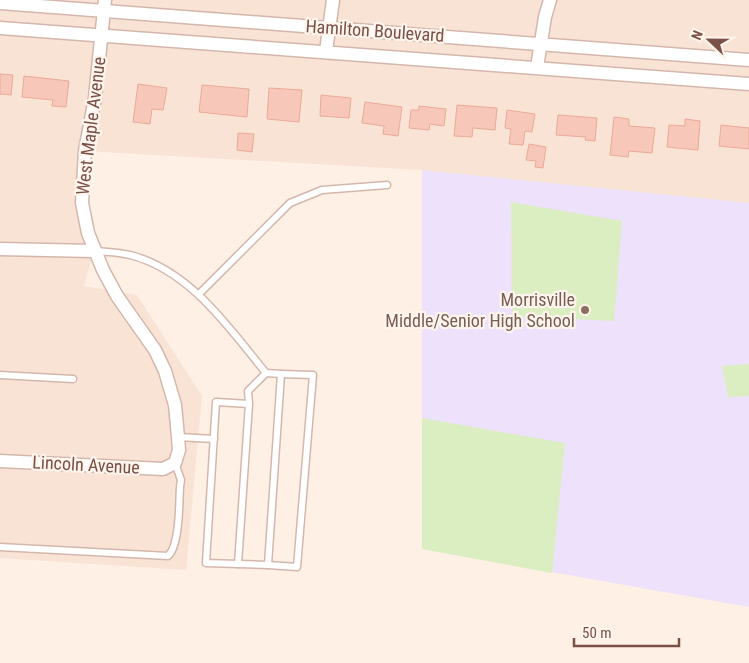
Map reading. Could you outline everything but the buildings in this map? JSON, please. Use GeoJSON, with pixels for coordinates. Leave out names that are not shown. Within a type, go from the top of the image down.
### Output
{"type":"FeatureCollection","features":[{"type":"Feature","properties":{"kind":"street"},"geometry":{"type":"LineString","coordinates":[[326,51],[333,0]]}},
{"type":"Feature","properties":{"kind":"street"},"geometry":{"type":"LineString","coordinates":[[536,66],[550,0]]}},
{"type":"Feature","properties":{"kind":"street","name":"Hamilton Boulevard"},"geometry":{"type":"LineString","coordinates":[[0,2],[105,5],[330,28],[749,60]]}},
{"type":"Feature","properties":{"kind":"street","name":"West Maple Avenue"},"geometry":{"type":"LineString","coordinates":[[105,5],[95,98],[82,177],[82,204],[94,251],[107,279],[155,350],[165,371],[174,399],[180,450],[173,465]]}},
{"type":"Feature","properties":{"kind":"street","name":"Hamilton Boulevard"},"geometry":{"type":"LineString","coordinates":[[0,28],[536,66],[749,84]]}},
{"type":"Feature","properties":{"kind":"street"},"geometry":{"type":"LineString","coordinates":[[0,248],[94,251]]}},
{"type":"Feature","properties":{"kind":"street","name":"Lincoln Avenue"},"geometry":{"type":"LineString","coordinates":[[0,461],[163,470],[173,465]]}},
{"type":"Feature","properties":{"kind":"lane"},"geometry":{"type":"LineString","coordinates":[[199,294],[290,203],[322,190],[387,184]]}},
{"type":"Feature","properties":{"kind":"lane"},"geometry":{"type":"LineString","coordinates":[[94,251],[130,254],[157,266],[199,294],[266,373],[312,375],[297,567],[206,563],[216,402],[248,404]]}},
{"type":"Feature","properties":{"kind":"lane"},"geometry":{"type":"LineString","coordinates":[[238,564],[248,391],[266,373]]}},
{"type":"Feature","properties":{"kind":"lane"},"geometry":{"type":"LineString","coordinates":[[268,566],[281,374]]}},
{"type":"Feature","properties":{"kind":"lane"},"geometry":{"type":"LineString","coordinates":[[0,375],[73,378]]}},
{"type":"Feature","properties":{"kind":"lane"},"geometry":{"type":"LineString","coordinates":[[178,437],[214,439]]}},
{"type":"Feature","properties":{"kind":"lane"},"geometry":{"type":"LineString","coordinates":[[0,547],[168,556],[172,552],[176,538],[181,480],[173,465]]}},
{"type":"Feature","properties":{"kind":"shaded area"},"geometry":{"type":"Polygon","coordinates":[[[0,0],[749,0],[749,203],[421,170],[85,151],[82,203],[94,251],[84,286],[137,295],[202,396],[186,570],[0,558],[0,0]]]}},
{"type":"Feature","properties":{"kind":"shaded area","name":"Morrisville Middle/Senior High School"},"geometry":{"type":"Polygon","coordinates":[[[422,170],[749,203],[749,607],[422,549],[422,170]]]}},
{"type":"Feature","properties":{"kind":"green space"},"geometry":{"type":"Polygon","coordinates":[[[511,202],[622,221],[614,321],[512,316],[511,202]]]}},
{"type":"Feature","properties":{"kind":"green space"},"geometry":{"type":"Polygon","coordinates":[[[749,364],[749,396],[728,397],[722,366],[749,364]]]}},
{"type":"Feature","properties":{"kind":"green space"},"geometry":{"type":"Polygon","coordinates":[[[422,418],[565,443],[552,573],[422,549],[422,418]]]}},
{"type":"Feature","properties":{"kind":"place","name":"Morrisville Middle/Senior High School"},"geometry":{"type":"Point","coordinates":[585,310]}}]}
